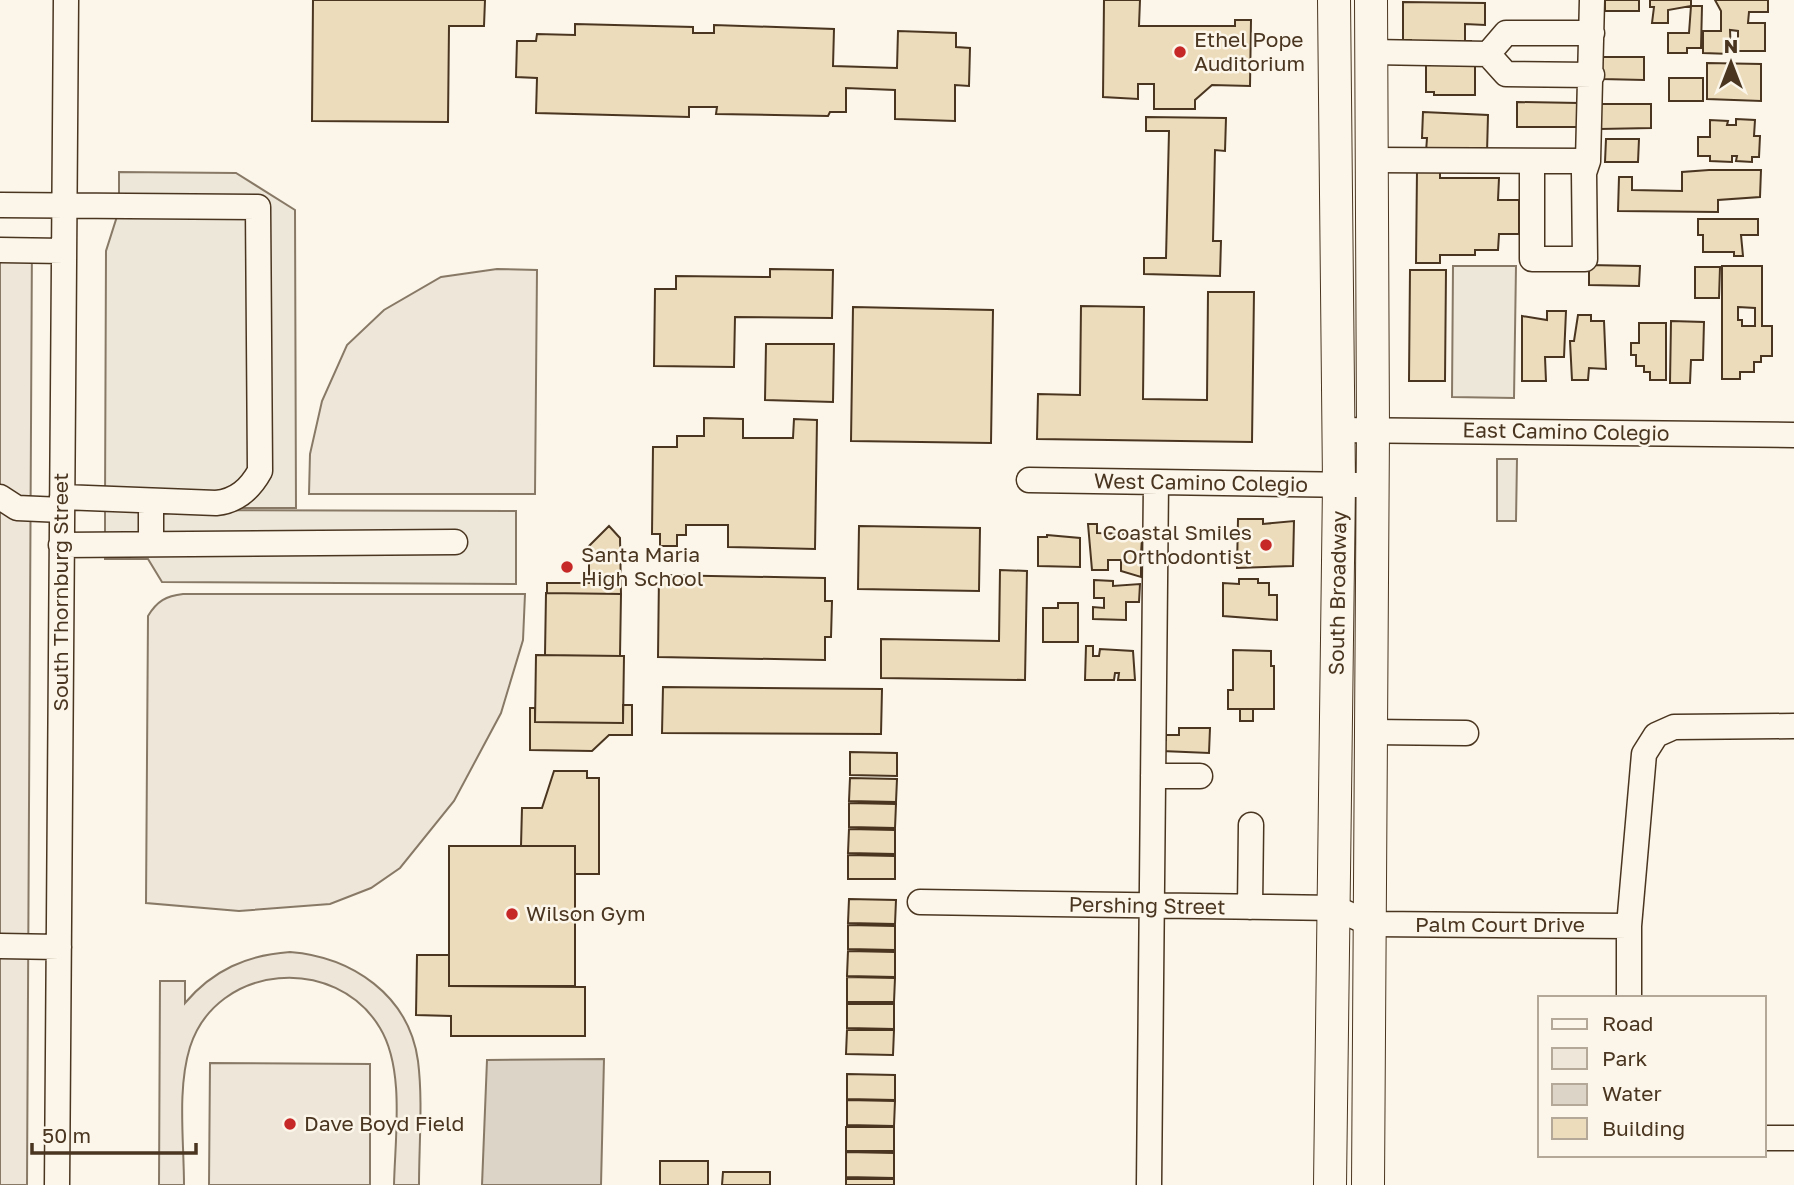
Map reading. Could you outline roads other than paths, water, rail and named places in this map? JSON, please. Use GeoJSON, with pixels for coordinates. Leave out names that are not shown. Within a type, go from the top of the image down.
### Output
{"type":"FeatureCollection","features":[{"type":"Feature","properties":{"kind":"main road","name":"South Broadway"},"geometry":{"type":"LineString","coordinates":[[1330,1185],[1339,484],[1334,0]]}},
{"type":"Feature","properties":{"kind":"main road","name":"South Broadway"},"geometry":{"type":"LineString","coordinates":[[1368,1185],[1373,430],[1371,0]]}},
{"type":"Feature","properties":{"kind":"street","name":"South Thornburg Street"},"geometry":{"type":"LineString","coordinates":[[57,1185],[66,0]]}},
{"type":"Feature","properties":{"kind":"street"},"geometry":{"type":"LineString","coordinates":[[1532,161],[1532,259],[1585,259],[1584,173],[1588,161],[1592,75],[1592,0]]}},
{"type":"Feature","properties":{"kind":"street"},"geometry":{"type":"LineString","coordinates":[[1488,54],[1506,33],[1592,33]]}},
{"type":"Feature","properties":{"kind":"street"},"geometry":{"type":"LineString","coordinates":[[1371,52],[1488,54],[1506,74],[1592,75]]}},
{"type":"Feature","properties":{"kind":"street"},"geometry":{"type":"LineString","coordinates":[[1372,160],[1430,165],[1588,161]]}},
{"type":"Feature","properties":{"kind":"street"},"geometry":{"type":"LineString","coordinates":[[0,205],[258,207],[260,471],[252,485],[227,502],[151,501],[116,497],[17,508],[0,497]]}},
{"type":"Feature","properties":{"kind":"street"},"geometry":{"type":"LineString","coordinates":[[0,250],[64,251]]}},
{"type":"Feature","properties":{"kind":"street","name":"East Camino Colegio"},"geometry":{"type":"LineString","coordinates":[[1338,430],[1794,435]]}},
{"type":"Feature","properties":{"kind":"street","name":"West Camino Colegio"},"geometry":{"type":"LineString","coordinates":[[1029,480],[1372,485]]}},
{"type":"Feature","properties":{"kind":"street"},"geometry":{"type":"LineString","coordinates":[[1149,1185],[1156,482]]}},
{"type":"Feature","properties":{"kind":"street"},"geometry":{"type":"LineString","coordinates":[[151,501],[151,544]]}},
{"type":"Feature","properties":{"kind":"street"},"geometry":{"type":"LineString","coordinates":[[61,545],[455,542]]}},
{"type":"Feature","properties":{"kind":"street"},"geometry":{"type":"LineString","coordinates":[[1629,996],[1629,926],[1644,754],[1657,736],[1674,727],[1794,726]]}},
{"type":"Feature","properties":{"kind":"street"},"geometry":{"type":"LineString","coordinates":[[1371,732],[1466,733]]}},
{"type":"Feature","properties":{"kind":"street"},"geometry":{"type":"LineString","coordinates":[[1153,776],[1200,776]]}},
{"type":"Feature","properties":{"kind":"street"},"geometry":{"type":"LineString","coordinates":[[1250,907],[1251,825]]}},
{"type":"Feature","properties":{"kind":"street","name":"Pershing Street"},"geometry":{"type":"LineString","coordinates":[[920,902],[1335,908],[1371,924]]}},
{"type":"Feature","properties":{"kind":"street","name":"Palm Court Drive"},"geometry":{"type":"LineString","coordinates":[[1371,924],[1629,926]]}},
{"type":"Feature","properties":{"kind":"street"},"geometry":{"type":"LineString","coordinates":[[0,946],[59,947]]}},
{"type":"Feature","properties":{"kind":"street"},"geometry":{"type":"LineString","coordinates":[[1766,1138],[1794,1138]]}},
{"type":"Feature","properties":{"kind":"water"},"geometry":{"type":"Polygon","coordinates":[[[604,1059],[601,1185],[482,1185],[487,1060],[604,1059]]]}},
{"type":"Feature","properties":{"kind":"place","name":"Ethel Pope Auditorium"},"geometry":{"type":"Point","coordinates":[1180,52]}},
{"type":"Feature","properties":{"kind":"place","name":"Coastal Smiles Orthodontist"},"geometry":{"type":"Point","coordinates":[1266,545]}},
{"type":"Feature","properties":{"kind":"place","name":"Santa Maria High School"},"geometry":{"type":"Point","coordinates":[567,567]}},
{"type":"Feature","properties":{"kind":"place","name":"Wilson Gym"},"geometry":{"type":"Point","coordinates":[512,914]}},
{"type":"Feature","properties":{"kind":"place","name":"Dave Boyd Field"},"geometry":{"type":"Point","coordinates":[290,1124]}}]}
